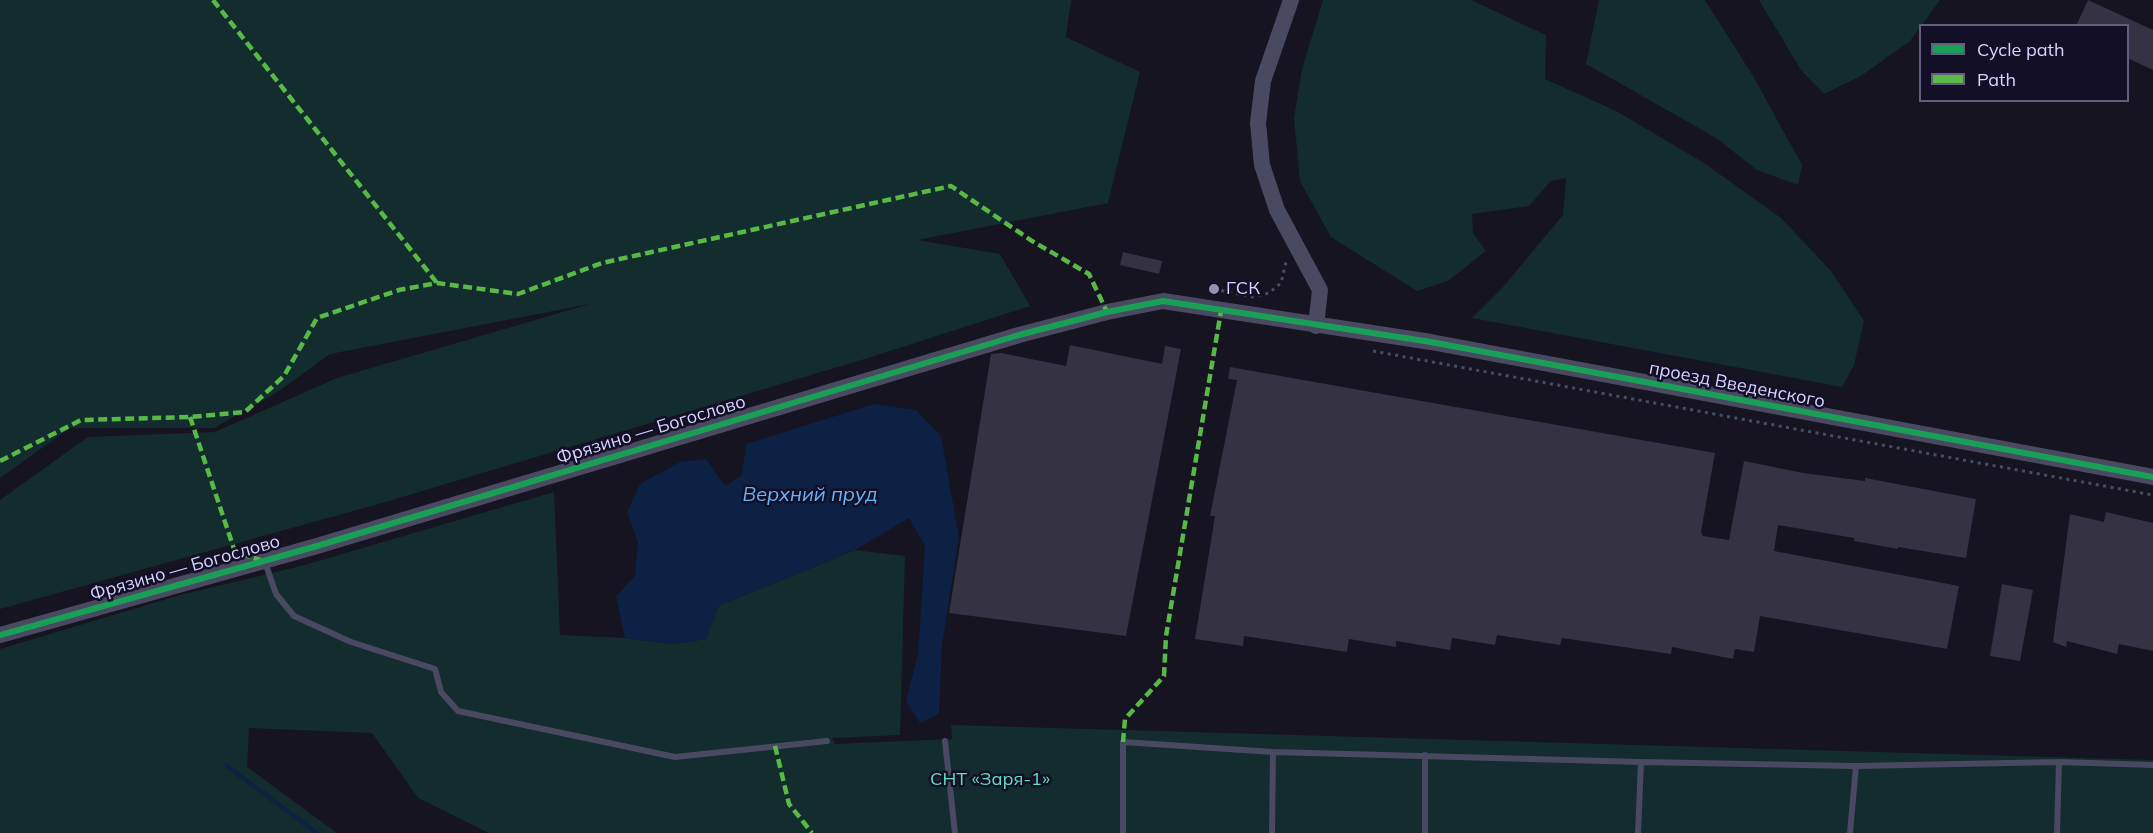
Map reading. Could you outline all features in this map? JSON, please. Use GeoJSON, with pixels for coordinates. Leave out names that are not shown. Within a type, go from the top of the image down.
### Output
{"type":"FeatureCollection","features":[{"type":"Feature","properties":{"kind":"street"},"geometry":{"type":"LineString","coordinates":[[1291,0],[1263,81],[1258,123],[1262,165],[1277,210],[1320,290],[1316,326]]}},
{"type":"Feature","properties":{"kind":"street","name":"Фрязино — Богослово"},"geometry":{"type":"LineString","coordinates":[[0,635],[265,561],[1007,338],[1107,312],[1163,302],[1316,326]]}},
{"type":"Feature","properties":{"kind":"street","name":"проезд Введенского"},"geometry":{"type":"LineString","coordinates":[[1316,326],[1431,342],[2153,477]]}},
{"type":"Feature","properties":{"kind":"lane"},"geometry":{"type":"LineString","coordinates":[[265,561],[276,594],[294,616],[351,642],[435,669],[441,692],[458,711],[675,757],[827,741]]}},
{"type":"Feature","properties":{"kind":"lane"},"geometry":{"type":"LineString","coordinates":[[945,741],[955,833]]}},
{"type":"Feature","properties":{"kind":"lane"},"geometry":{"type":"LineString","coordinates":[[1123,833],[1123,742],[1273,752],[1641,762],[1856,766],[2059,762],[2153,765]]}},
{"type":"Feature","properties":{"kind":"lane"},"geometry":{"type":"LineString","coordinates":[[1272,833],[1273,752]]}},
{"type":"Feature","properties":{"kind":"lane"},"geometry":{"type":"LineString","coordinates":[[1425,755],[1425,833]]}},
{"type":"Feature","properties":{"kind":"lane"},"geometry":{"type":"LineString","coordinates":[[1638,833],[1641,762]]}},
{"type":"Feature","properties":{"kind":"lane"},"geometry":{"type":"LineString","coordinates":[[2057,833],[2059,762]]}},
{"type":"Feature","properties":{"kind":"lane"},"geometry":{"type":"LineString","coordinates":[[1850,833],[1856,766]]}},
{"type":"Feature","properties":{"kind":"path"},"geometry":{"type":"LineString","coordinates":[[1362,349],[2153,495]]}},
{"type":"Feature","properties":{"kind":"green space"},"geometry":{"type":"Polygon","coordinates":[[[0,0],[1071,0],[1066,37],[1140,72],[1108,203],[917,240],[1000,254],[1030,306],[868,358],[382,503],[0,609],[0,500],[88,437],[215,432],[337,378],[590,304],[330,354],[279,391],[214,428],[70,428],[0,478],[0,0]]]}},
{"type":"Feature","properties":{"kind":"green space"},"geometry":{"type":"Polygon","coordinates":[[[1323,0],[1471,0],[1546,35],[1545,79],[1616,111],[1704,163],[1781,218],[1831,271],[1864,321],[1854,365],[1842,387],[1472,318],[1504,286],[1563,215],[1566,178],[1551,181],[1529,206],[1472,214],[1473,233],[1486,251],[1448,281],[1417,291],[1331,237],[1300,181],[1294,118],[1302,69],[1323,0]]]}},
{"type":"Feature","properties":{"kind":"green space"},"geometry":{"type":"Polygon","coordinates":[[[1599,0],[1705,0],[1753,76],[1802,165],[1798,185],[1757,170],[1716,138],[1586,64],[1599,0]]]}},
{"type":"Feature","properties":{"kind":"green space"},"geometry":{"type":"Polygon","coordinates":[[[1759,0],[1940,0],[1922,24],[1919,24],[1919,29],[1910,41],[1861,76],[1824,94],[1801,70],[1759,0]]]}},
{"type":"Feature","properties":{"kind":"green space","name":"СНТ «Заря-1»"},"geometry":{"type":"Polygon","coordinates":[[[554,492],[560,635],[625,638],[673,644],[706,639],[718,606],[855,550],[905,556],[900,735],[832,738],[835,744],[952,739],[951,725],[2153,760],[2153,833],[489,833],[418,798],[372,733],[249,728],[247,767],[337,833],[0,833],[0,649],[180,595],[301,566],[554,492]]]}},
{"type":"Feature","properties":{"kind":"water","name":"Верхний пруд"},"geometry":{"type":"Polygon","coordinates":[[[874,404],[916,410],[941,436],[959,537],[942,645],[939,714],[920,723],[906,701],[918,654],[925,546],[909,518],[855,550],[718,606],[706,639],[673,644],[625,638],[616,596],[635,576],[638,542],[627,512],[640,484],[680,462],[706,459],[725,486],[742,475],[746,444],[874,404]]]}},
{"type":"Feature","properties":{"kind":"building"},"geometry":{"type":"Polygon","coordinates":[[[2088,0],[2153,30],[2153,70],[2129,59],[2129,24],[2077,24],[2088,0]]]}},
{"type":"Feature","properties":{"kind":"building"},"geometry":{"type":"Polygon","coordinates":[[[1123,252],[1162,261],[1159,274],[1120,265],[1123,252]]]}},
{"type":"Feature","properties":{"kind":"building"},"geometry":{"type":"Polygon","coordinates":[[[1070,345],[1162,364],[1165,346],[1181,349],[1126,636],[949,613],[991,354],[1001,353],[1066,366],[1070,345]]]}},
{"type":"Feature","properties":{"kind":"building"},"geometry":{"type":"Polygon","coordinates":[[[1230,367],[1715,453],[1701,532],[1703,536],[1729,540],[1744,461],[1803,473],[1865,481],[1865,478],[1976,499],[1966,558],[1898,547],[1898,549],[1854,541],[1854,538],[1778,525],[1774,551],[1959,586],[1947,649],[1760,616],[1754,652],[1735,649],[1733,659],[1672,647],[1671,654],[1562,638],[1560,645],[1497,635],[1495,645],[1452,638],[1450,650],[1396,641],[1396,647],[1349,639],[1347,652],[1244,636],[1243,646],[1195,639],[1215,516],[1210,516],[1237,380],[1228,379],[1230,367]]]}},
{"type":"Feature","properties":{"kind":"building"},"geometry":{"type":"Polygon","coordinates":[[[2106,512],[2153,523],[2153,651],[2119,644],[2117,654],[2067,641],[2066,647],[2053,642],[2070,514],[2104,522],[2106,512]]]}},
{"type":"Feature","properties":{"kind":"building"},"geometry":{"type":"Polygon","coordinates":[[[2002,584],[2033,590],[2020,661],[1990,656],[2002,584]]]}},
{"type":"Feature","properties":{"kind":"waterway"},"geometry":{"type":"LineString","coordinates":[[227,766],[317,833]]}},
{"type":"Feature","properties":{"kind":"marked path"},"geometry":{"type":"LineString","coordinates":[[213,0],[437,283]]}},
{"type":"Feature","properties":{"kind":"marked path"},"geometry":{"type":"LineString","coordinates":[[0,461],[81,420],[190,417],[245,412],[284,376],[317,318],[399,290],[437,283],[518,294],[602,263],[951,186],[1032,241],[1089,274],[1107,312]]}},
{"type":"Feature","properties":{"kind":"marked path"},"geometry":{"type":"LineString","coordinates":[[1123,742],[1125,719],[1164,676],[1166,636],[1221,311]]}},
{"type":"Feature","properties":{"kind":"marked path"},"geometry":{"type":"LineString","coordinates":[[190,417],[235,552],[260,560]]}},
{"type":"Feature","properties":{"kind":"marked path"},"geometry":{"type":"LineString","coordinates":[[775,746],[789,804],[812,833]]}},
{"type":"Feature","properties":{"kind":"cycle path"},"geometry":{"type":"LineString","coordinates":[[0,635],[317,546],[1019,335],[1107,312],[1163,301],[1431,342],[2153,477]]}},
{"type":"Feature","properties":{"kind":"place","name":"ГСК"},"geometry":{"type":"Point","coordinates":[1214,289]}}]}
